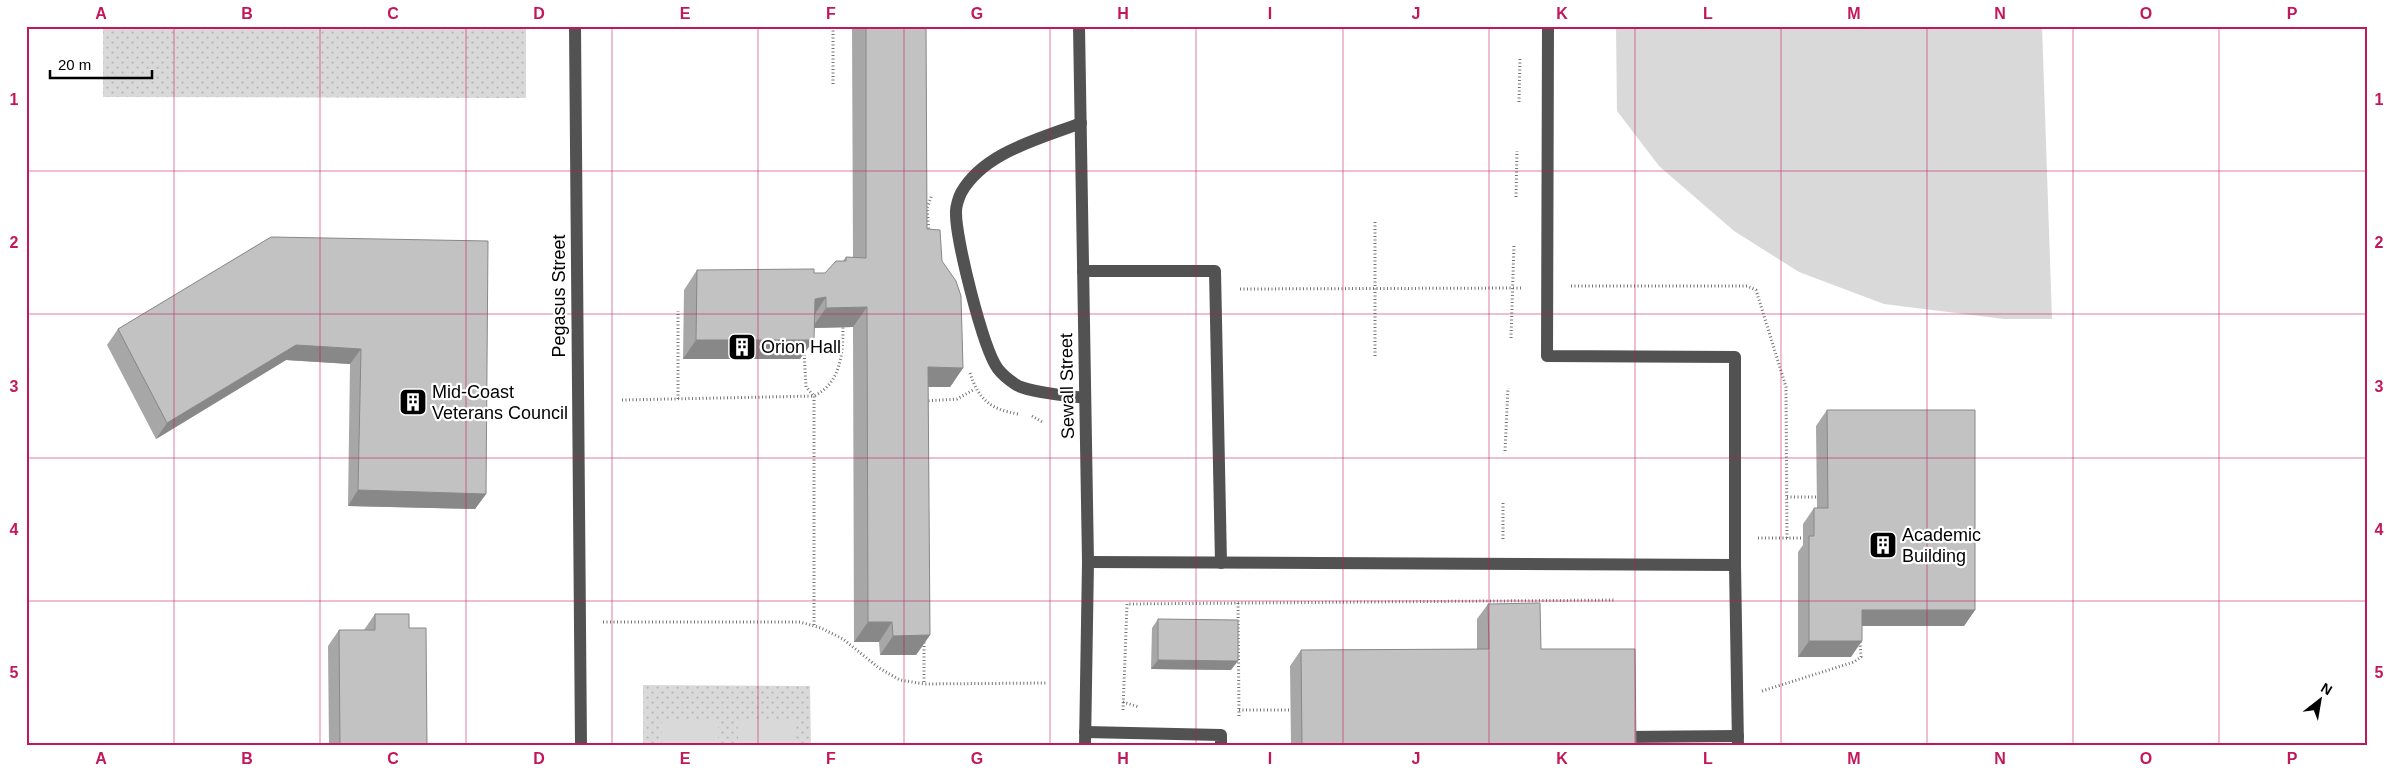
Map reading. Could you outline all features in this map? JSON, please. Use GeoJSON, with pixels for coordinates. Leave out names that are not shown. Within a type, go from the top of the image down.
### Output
{"type":"FeatureCollection","features":[{"type":"Feature","properties":{"kind":"street","name":"Pegasus Street"},"geometry":{"type":"LineString","coordinates":[[575,26],[581,746]]}},
{"type":"Feature","properties":{"kind":"street","name":"Sewall Street"},"geometry":{"type":"LineString","coordinates":[[1079,26],[1088,562],[1085,746]]}},
{"type":"Feature","properties":{"kind":"street"},"geometry":{"type":"LineString","coordinates":[[1548,26],[1547,356],[1735,357],[1735,566],[1738,741],[1625,737]]}},
{"type":"Feature","properties":{"kind":"street"},"geometry":{"type":"LineString","coordinates":[[1081,123],[1024,144],[992,162],[973,177],[961,194],[956,210],[960,244],[985,344],[998,368],[1017,386],[1085,398]]}},
{"type":"Feature","properties":{"kind":"street"},"geometry":{"type":"LineString","coordinates":[[1083,272],[1215,271],[1221,563]]}},
{"type":"Feature","properties":{"kind":"street"},"geometry":{"type":"LineString","coordinates":[[1088,562],[1735,566]]}},
{"type":"Feature","properties":{"kind":"street"},"geometry":{"type":"LineString","coordinates":[[1085,732],[1221,735],[1221,746]]}},
{"type":"Feature","properties":{"kind":"path"},"geometry":{"type":"LineString","coordinates":[[833,26],[833,84]]}},
{"type":"Feature","properties":{"kind":"path"},"geometry":{"type":"LineString","coordinates":[[1519,102],[1520,57]]}},
{"type":"Feature","properties":{"kind":"path"},"geometry":{"type":"LineString","coordinates":[[1516,198],[1517,151]]}},
{"type":"Feature","properties":{"kind":"path"},"geometry":{"type":"LineString","coordinates":[[1375,222],[1375,357]]}},
{"type":"Feature","properties":{"kind":"path"},"geometry":{"type":"LineString","coordinates":[[1511,338],[1514,244]]}},
{"type":"Feature","properties":{"kind":"path"},"geometry":{"type":"LineString","coordinates":[[1237,289],[1522,288]]}},
{"type":"Feature","properties":{"kind":"path"},"geometry":{"type":"LineString","coordinates":[[678,311],[678,399]]}},
{"type":"Feature","properties":{"kind":"path"},"geometry":{"type":"LineString","coordinates":[[622,400],[814,396],[823,392],[839,368],[843,353],[843,327]]}},
{"type":"Feature","properties":{"kind":"path"},"geometry":{"type":"LineString","coordinates":[[805,342],[806,387],[814,396],[814,626]]}},
{"type":"Feature","properties":{"kind":"path"},"geometry":{"type":"LineString","coordinates":[[1505,451],[1508,388]]}},
{"type":"Feature","properties":{"kind":"path"},"geometry":{"type":"LineString","coordinates":[[922,401],[957,399],[975,389]]}},
{"type":"Feature","properties":{"kind":"path"},"geometry":{"type":"LineString","coordinates":[[1787,497],[1817,497]]}},
{"type":"Feature","properties":{"kind":"path"},"geometry":{"type":"LineString","coordinates":[[1503,501],[1503,545]]}},
{"type":"Feature","properties":{"kind":"path"},"geometry":{"type":"LineString","coordinates":[[1735,538],[1803,538]]}},
{"type":"Feature","properties":{"kind":"path"},"geometry":{"type":"LineString","coordinates":[[1123,732],[1127,604],[1614,600]]}},
{"type":"Feature","properties":{"kind":"path"},"geometry":{"type":"LineString","coordinates":[[1238,603],[1239,719]]}},
{"type":"Feature","properties":{"kind":"path"},"geometry":{"type":"LineString","coordinates":[[580,622],[800,622],[814,626],[843,640],[879,668],[900,680],[924,684],[1046,683]]}},
{"type":"Feature","properties":{"kind":"path"},"geometry":{"type":"LineString","coordinates":[[1737,698],[1854,662],[1861,657],[1860,634]]}},
{"type":"Feature","properties":{"kind":"path"},"geometry":{"type":"LineString","coordinates":[[916,639],[924,639],[924,684]]}},
{"type":"Feature","properties":{"kind":"path"},"geometry":{"type":"LineString","coordinates":[[1123,702],[1142,708]]}},
{"type":"Feature","properties":{"kind":"path"},"geometry":{"type":"LineString","coordinates":[[1239,710],[1291,710]]}},
{"type":"Feature","properties":{"kind":"shaded area"},"geometry":{"type":"Polygon","coordinates":[[[103,26],[526,26],[526,98],[103,97],[103,26]]]}},
{"type":"Feature","properties":{"kind":"shaded area"},"geometry":{"type":"Polygon","coordinates":[[[1616,26],[2042,26],[2052,319],[2004,319],[1884,304],[1799,272],[1734,231],[1659,166],[1617,111],[1616,26]]]}},
{"type":"Feature","properties":{"kind":"shaded area"},"geometry":{"type":"Polygon","coordinates":[[[643,685],[810,686],[811,746],[643,746],[643,685]]]}},
{"type":"Feature","properties":{"kind":"shaded area"},"geometry":{"type":"Polygon","coordinates":[[[738,719],[795,719],[795,746],[738,746],[738,719]]]}},
{"type":"Feature","properties":{"kind":"shaded area"},"geometry":{"type":"Polygon","coordinates":[[[662,720],[718,720],[718,746],[662,746],[662,720]]]}},
{"type":"Feature","properties":{"kind":"building","name":"Orion Hall"},"geometry":{"type":"Polygon","coordinates":[[[866,26],[926,26],[927,229],[940,230],[942,261],[956,281],[961,296],[963,368],[928,367],[930,635],[893,636],[892,622],[868,622],[867,307],[826,308],[826,297],[815,299],[814,340],[696,340],[697,270],[814,269],[814,273],[825,273],[836,261],[846,261],[846,257],[866,258],[866,26]]]}},
{"type":"Feature","properties":{"kind":"building","name":"Mid-Coast Veterans Council"},"geometry":{"type":"Polygon","coordinates":[[[271,237],[488,241],[486,494],[358,490],[361,349],[296,345],[167,423],[118,329],[271,237]]]}},
{"type":"Feature","properties":{"kind":"building","name":"Academic Building"},"geometry":{"type":"Polygon","coordinates":[[[1827,410],[1975,410],[1975,610],[1862,610],[1862,641],[1809,641],[1809,536],[1814,536],[1814,508],[1828,508],[1827,410]]]}},
{"type":"Feature","properties":{"kind":"building"},"geometry":{"type":"Polygon","coordinates":[[[1540,603],[1541,649],[1635,649],[1636,746],[1302,746],[1301,650],[1489,649],[1488,604],[1540,603]]]}},
{"type":"Feature","properties":{"kind":"building"},"geometry":{"type":"Polygon","coordinates":[[[375,614],[409,614],[409,628],[426,628],[427,746],[340,746],[339,630],[375,630],[375,614]]]}},
{"type":"Feature","properties":{"kind":"building"},"geometry":{"type":"Polygon","coordinates":[[[1158,619],[1238,620],[1238,661],[1158,660],[1158,619]]]}},
{"type":"Feature","properties":{"kind":"place","name":"Orion Hall"},"geometry":{"type":"Point","coordinates":[742,347]}},
{"type":"Feature","properties":{"kind":"place","name":"Mid-Coast Veterans Council"},"geometry":{"type":"Point","coordinates":[413,402]}},
{"type":"Feature","properties":{"kind":"place","name":"Academic Building"},"geometry":{"type":"Point","coordinates":[1883,545]}}]}
